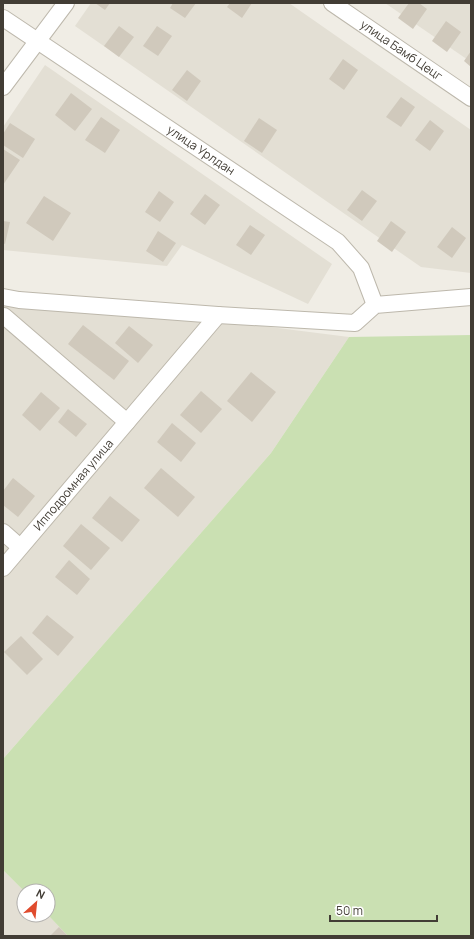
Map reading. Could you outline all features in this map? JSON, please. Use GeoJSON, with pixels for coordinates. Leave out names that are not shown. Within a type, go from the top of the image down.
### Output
{"type":"FeatureCollection","features":[{"type":"Feature","properties":{"kind":"street"},"geometry":{"type":"LineString","coordinates":[[3,88],[66,3]]}},
{"type":"Feature","properties":{"kind":"street","name":"улица Бамб Цецг"},"geometry":{"type":"LineString","coordinates":[[332,3],[471,98]]}},
{"type":"Feature","properties":{"kind":"street","name":"улица Урлдан"},"geometry":{"type":"LineString","coordinates":[[3,18],[338,242],[361,268],[375,305]]}},
{"type":"Feature","properties":{"kind":"street"},"geometry":{"type":"LineString","coordinates":[[127,422],[4,317],[11,298],[218,315],[355,323],[375,305],[471,296]]}},
{"type":"Feature","properties":{"kind":"street","name":"Ипподромная улица"},"geometry":{"type":"LineString","coordinates":[[3,568],[218,315]]}},
{"type":"Feature","properties":{"kind":"street"},"geometry":{"type":"LineString","coordinates":[[3,532],[20,547]]}},
{"type":"Feature","properties":{"kind":"shaded area"},"geometry":{"type":"Polygon","coordinates":[[[91,3],[289,3],[471,130],[471,273],[421,267],[75,26],[91,3]]]}},
{"type":"Feature","properties":{"kind":"shaded area"},"geometry":{"type":"Polygon","coordinates":[[[385,3],[471,3],[471,62],[385,3]]]}},
{"type":"Feature","properties":{"kind":"shaded area"},"geometry":{"type":"Polygon","coordinates":[[[45,65],[332,264],[308,304],[182,245],[167,266],[3,250],[3,127],[45,65]]]}},
{"type":"Feature","properties":{"kind":"shaded area"},"geometry":{"type":"Polygon","coordinates":[[[3,293],[349,337],[271,453],[3,759],[3,293]]]}},
{"type":"Feature","properties":{"kind":"shaded area"},"geometry":{"type":"Polygon","coordinates":[[[3,870],[16,883],[16,923],[56,923],[68,936],[3,936],[3,870]]]}},
{"type":"Feature","properties":{"kind":"green space"},"geometry":{"type":"Polygon","coordinates":[[[471,335],[471,936],[68,936],[56,923],[56,883],[16,883],[3,870],[3,759],[271,453],[349,337],[471,335]]]}},
{"type":"Feature","properties":{"kind":"building"},"geometry":{"type":"Polygon","coordinates":[[[95,3],[110,3],[105,10],[95,3]]]}},
{"type":"Feature","properties":{"kind":"building"},"geometry":{"type":"Polygon","coordinates":[[[173,3],[196,3],[185,18],[170,8],[173,3]]]}},
{"type":"Feature","properties":{"kind":"building"},"geometry":{"type":"Polygon","coordinates":[[[230,3],[252,3],[242,18],[227,7],[230,3]]]}},
{"type":"Feature","properties":{"kind":"building"},"geometry":{"type":"Polygon","coordinates":[[[409,3],[419,3],[427,9],[413,29],[398,18],[409,3]]]}},
{"type":"Feature","properties":{"kind":"building"},"geometry":{"type":"Polygon","coordinates":[[[446,21],[461,32],[447,52],[432,41],[446,21]]]}},
{"type":"Feature","properties":{"kind":"building"},"geometry":{"type":"Polygon","coordinates":[[[119,26],[134,37],[119,57],[104,46],[119,26]]]}},
{"type":"Feature","properties":{"kind":"building"},"geometry":{"type":"Polygon","coordinates":[[[157,26],[172,36],[158,56],[143,46],[157,26]]]}},
{"type":"Feature","properties":{"kind":"building"},"geometry":{"type":"Polygon","coordinates":[[[471,51],[471,67],[464,61],[471,51]]]}},
{"type":"Feature","properties":{"kind":"building"},"geometry":{"type":"Polygon","coordinates":[[[343,59],[358,70],[344,90],[329,79],[343,59]]]}},
{"type":"Feature","properties":{"kind":"building"},"geometry":{"type":"Polygon","coordinates":[[[187,70],[201,81],[187,101],[172,90],[187,70]]]}},
{"type":"Feature","properties":{"kind":"building"},"geometry":{"type":"Polygon","coordinates":[[[71,93],[92,109],[75,131],[55,115],[71,93]]]}},
{"type":"Feature","properties":{"kind":"building"},"geometry":{"type":"Polygon","coordinates":[[[401,97],[415,107],[401,127],[386,117],[401,97]]]}},
{"type":"Feature","properties":{"kind":"building"},"geometry":{"type":"Polygon","coordinates":[[[101,117],[120,130],[105,153],[85,140],[101,117]]]}},
{"type":"Feature","properties":{"kind":"building"},"geometry":{"type":"Polygon","coordinates":[[[259,118],[277,130],[262,153],[244,141],[259,118]]]}},
{"type":"Feature","properties":{"kind":"building"},"geometry":{"type":"Polygon","coordinates":[[[430,120],[444,131],[430,151],[415,140],[430,120]]]}},
{"type":"Feature","properties":{"kind":"building"},"geometry":{"type":"Polygon","coordinates":[[[10,123],[35,139],[23,158],[3,145],[3,134],[10,123]]]}},
{"type":"Feature","properties":{"kind":"building"},"geometry":{"type":"Polygon","coordinates":[[[3,149],[20,160],[3,185],[3,149]]]}},
{"type":"Feature","properties":{"kind":"building"},"geometry":{"type":"Polygon","coordinates":[[[362,190],[377,201],[362,221],[347,210],[362,190]]]}},
{"type":"Feature","properties":{"kind":"building"},"geometry":{"type":"Polygon","coordinates":[[[159,191],[174,202],[160,222],[145,212],[159,191]]]}},
{"type":"Feature","properties":{"kind":"building"},"geometry":{"type":"Polygon","coordinates":[[[205,194],[220,205],[205,225],[190,214],[205,194]]]}},
{"type":"Feature","properties":{"kind":"building"},"geometry":{"type":"Polygon","coordinates":[[[44,196],[71,213],[53,241],[26,223],[44,196]]]}},
{"type":"Feature","properties":{"kind":"building"},"geometry":{"type":"Polygon","coordinates":[[[3,221],[10,222],[5,244],[3,243],[3,221]]]}},
{"type":"Feature","properties":{"kind":"building"},"geometry":{"type":"Polygon","coordinates":[[[391,221],[406,232],[392,252],[377,241],[391,221]]]}},
{"type":"Feature","properties":{"kind":"building"},"geometry":{"type":"Polygon","coordinates":[[[250,225],[265,235],[251,255],[236,245],[250,225]]]}},
{"type":"Feature","properties":{"kind":"building"},"geometry":{"type":"Polygon","coordinates":[[[452,227],[466,238],[452,258],[437,247],[452,227]]]}},
{"type":"Feature","properties":{"kind":"building"},"geometry":{"type":"Polygon","coordinates":[[[158,231],[176,243],[163,262],[146,251],[158,231]]]}},
{"type":"Feature","properties":{"kind":"building"},"geometry":{"type":"Polygon","coordinates":[[[83,325],[129,361],[114,380],[68,344],[83,325]]]}},
{"type":"Feature","properties":{"kind":"building"},"geometry":{"type":"Polygon","coordinates":[[[129,326],[153,345],[138,363],[115,343],[129,326]]]}},
{"type":"Feature","properties":{"kind":"building"},"geometry":{"type":"Polygon","coordinates":[[[251,372],[276,392],[252,422],[227,401],[251,372]]]}},
{"type":"Feature","properties":{"kind":"building"},"geometry":{"type":"Polygon","coordinates":[[[201,391],[222,409],[201,433],[180,415],[201,391]]]}},
{"type":"Feature","properties":{"kind":"building"},"geometry":{"type":"Polygon","coordinates":[[[41,392],[60,408],[40,431],[22,415],[41,392]]]}},
{"type":"Feature","properties":{"kind":"building"},"geometry":{"type":"Polygon","coordinates":[[[68,409],[87,424],[76,437],[58,422],[68,409]]]}},
{"type":"Feature","properties":{"kind":"building"},"geometry":{"type":"Polygon","coordinates":[[[172,423],[196,443],[181,462],[157,442],[172,423]]]}},
{"type":"Feature","properties":{"kind":"building"},"geometry":{"type":"Polygon","coordinates":[[[161,468],[195,497],[178,517],[144,488],[161,468]]]}},
{"type":"Feature","properties":{"kind":"building"},"geometry":{"type":"Polygon","coordinates":[[[13,478],[35,496],[18,517],[3,505],[3,491],[13,478]]]}},
{"type":"Feature","properties":{"kind":"building"},"geometry":{"type":"Polygon","coordinates":[[[110,496],[140,520],[122,542],[92,518],[110,496]]]}},
{"type":"Feature","properties":{"kind":"building"},"geometry":{"type":"Polygon","coordinates":[[[81,524],[110,548],[91,570],[63,546],[81,524]]]}},
{"type":"Feature","properties":{"kind":"building"},"geometry":{"type":"Polygon","coordinates":[[[69,560],[90,579],[77,595],[55,577],[69,560]]]}},
{"type":"Feature","properties":{"kind":"building"},"geometry":{"type":"Polygon","coordinates":[[[47,615],[74,637],[58,656],[32,633],[47,615]]]}},
{"type":"Feature","properties":{"kind":"building"},"geometry":{"type":"Polygon","coordinates":[[[21,636],[43,659],[27,675],[4,652],[21,636]]]}},
{"type":"Feature","properties":{"kind":"building"},"geometry":{"type":"Polygon","coordinates":[[[59,927],[68,936],[50,936],[59,927]]]}}]}
